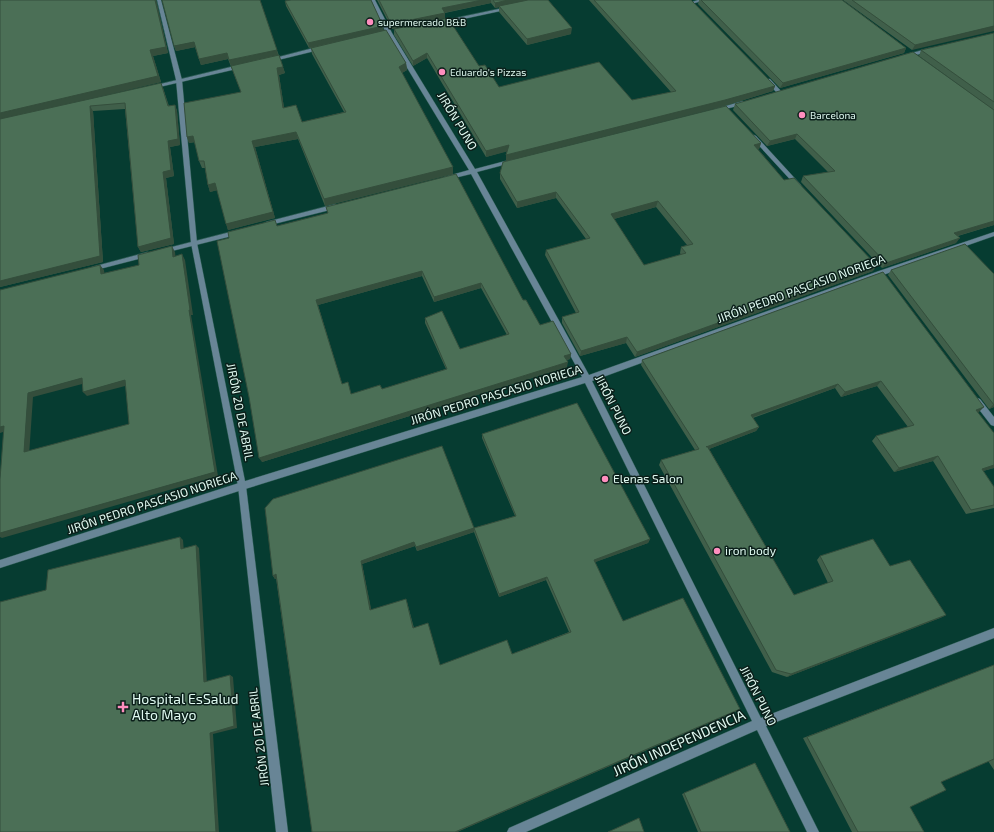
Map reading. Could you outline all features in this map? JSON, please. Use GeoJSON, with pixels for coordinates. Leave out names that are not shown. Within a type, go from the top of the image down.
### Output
{"type":"FeatureCollection","features":[{"type":"Feature","properties":{"kind":"street","name":"JIRÓN 20 DE ABRIL"},"geometry":{"type":"LineString","coordinates":[[159,0],[179,80],[194,243],[242,486],[282,832]]}},
{"type":"Feature","properties":{"kind":"street","name":"JIRÓN PUNO"},"geometry":{"type":"LineString","coordinates":[[373,0],[389,33],[473,171],[587,379],[813,832]]}},
{"type":"Feature","properties":{"kind":"street"},"geometry":{"type":"LineString","coordinates":[[690,1],[704,0]]}},
{"type":"Feature","properties":{"kind":"street"},"geometry":{"type":"LineString","coordinates":[[690,1],[696,8]]}},
{"type":"Feature","properties":{"kind":"street"},"geometry":{"type":"LineString","coordinates":[[434,23],[516,6]]}},
{"type":"Feature","properties":{"kind":"street"},"geometry":{"type":"LineString","coordinates":[[265,61],[327,47]]}},
{"type":"Feature","properties":{"kind":"street"},"geometry":{"type":"LineString","coordinates":[[896,58],[934,49]]}},
{"type":"Feature","properties":{"kind":"street"},"geometry":{"type":"LineString","coordinates":[[905,50],[917,59]]}},
{"type":"Feature","properties":{"kind":"street"},"geometry":{"type":"LineString","coordinates":[[142,89],[249,64]]}},
{"type":"Feature","properties":{"kind":"street"},"geometry":{"type":"LineString","coordinates":[[763,76],[779,92]]}},
{"type":"Feature","properties":{"kind":"street"},"geometry":{"type":"LineString","coordinates":[[772,94],[787,90]]}},
{"type":"Feature","properties":{"kind":"street"},"geometry":{"type":"LineString","coordinates":[[710,111],[749,101]]}},
{"type":"Feature","properties":{"kind":"street"},"geometry":{"type":"LineString","coordinates":[[726,108],[731,113]]}},
{"type":"Feature","properties":{"kind":"street"},"geometry":{"type":"LineString","coordinates":[[747,130],[806,193]]}},
{"type":"Feature","properties":{"kind":"street"},"geometry":{"type":"LineString","coordinates":[[442,179],[519,160]]}},
{"type":"Feature","properties":{"kind":"street"},"geometry":{"type":"LineString","coordinates":[[256,227],[341,205]]}},
{"type":"Feature","properties":{"kind":"street"},"geometry":{"type":"LineString","coordinates":[[82,271],[248,229]]}},
{"type":"Feature","properties":{"kind":"street","name":"JIRÓN PEDRO PASCASIO NORIEGA"},"geometry":{"type":"LineString","coordinates":[[0,564],[242,486],[587,379],[880,273],[994,234]]}},
{"type":"Feature","properties":{"kind":"street"},"geometry":{"type":"LineString","coordinates":[[970,392],[994,423]]}},
{"type":"Feature","properties":{"kind":"street","name":"JIRÓN INDEPENDENCIA"},"geometry":{"type":"LineString","coordinates":[[513,832],[758,724],[994,633]]}},
{"type":"Feature","properties":{"kind":"building"},"geometry":{"type":"Polygon","coordinates":[[[0,0],[155,0],[166,47],[150,50],[158,76],[0,113],[0,0]]]}},
{"type":"Feature","properties":{"kind":"building"},"geometry":{"type":"Polygon","coordinates":[[[162,0],[260,0],[277,50],[229,60],[227,53],[199,59],[194,42],[174,46],[162,0]]]}},
{"type":"Feature","properties":{"kind":"building"},"geometry":{"type":"Polygon","coordinates":[[[371,0],[383,26],[308,43],[285,1],[371,0]]]}},
{"type":"Feature","properties":{"kind":"building"},"geometry":{"type":"Polygon","coordinates":[[[379,0],[482,0],[442,8],[445,13],[391,24],[379,0]]]}},
{"type":"Feature","properties":{"kind":"building"},"geometry":{"type":"Polygon","coordinates":[[[493,0],[508,0],[495,3],[493,0]]]}},
{"type":"Feature","properties":{"kind":"building"},"geometry":{"type":"Polygon","coordinates":[[[528,0],[548,0],[572,28],[527,39],[499,6],[528,0]]]}},
{"type":"Feature","properties":{"kind":"building"},"geometry":{"type":"Polygon","coordinates":[[[594,0],[691,0],[775,86],[506,155],[509,145],[486,151],[427,53],[413,61],[394,29],[448,18],[479,66],[485,65],[499,87],[599,62],[632,100],[676,91],[594,0]]]}},
{"type":"Feature","properties":{"kind":"building"},"geometry":{"type":"Polygon","coordinates":[[[701,0],[842,0],[906,48],[783,83],[701,0]]]}},
{"type":"Feature","properties":{"kind":"building"},"geometry":{"type":"Polygon","coordinates":[[[852,0],[994,0],[994,26],[915,45],[852,0]]]}},
{"type":"Feature","properties":{"kind":"building"},"geometry":{"type":"Polygon","coordinates":[[[386,30],[406,63],[399,67],[453,167],[324,199],[296,132],[252,141],[273,212],[226,224],[215,183],[208,185],[204,161],[199,161],[193,136],[187,137],[184,103],[241,92],[231,66],[279,55],[283,67],[277,68],[283,108],[296,105],[302,122],[346,112],[311,48],[386,30]]]}},
{"type":"Feature","properties":{"kind":"building"},"geometry":{"type":"Polygon","coordinates":[[[994,33],[994,102],[921,50],[994,33]]]}},
{"type":"Feature","properties":{"kind":"building"},"geometry":{"type":"Polygon","coordinates":[[[913,52],[994,110],[994,221],[954,233],[960,238],[886,263],[803,176],[835,171],[797,134],[770,141],[735,104],[913,52]]]}},
{"type":"Feature","properties":{"kind":"building"},"geometry":{"type":"Polygon","coordinates":[[[161,83],[168,106],[175,105],[178,139],[168,141],[171,170],[163,172],[171,238],[138,247],[125,103],[90,106],[100,256],[0,281],[0,119],[161,83]]]}},
{"type":"Feature","properties":{"kind":"building"},"geometry":{"type":"Polygon","coordinates":[[[726,106],[761,143],[754,145],[784,180],[794,178],[877,266],[637,352],[627,337],[581,351],[562,317],[579,312],[546,250],[590,238],[556,192],[517,202],[500,173],[503,162],[726,106]],[[658,201],[611,214],[644,265],[686,253],[681,247],[693,244],[658,201]]]}},
{"type":"Feature","properties":{"kind":"building"},"geometry":{"type":"Polygon","coordinates":[[[456,174],[523,300],[526,300],[540,325],[553,321],[571,354],[564,356],[568,362],[259,458],[249,397],[217,241],[229,238],[228,232],[275,220],[277,226],[328,213],[326,207],[456,174]],[[422,271],[316,300],[342,384],[348,382],[351,394],[380,385],[382,389],[447,369],[425,318],[442,311],[460,349],[509,334],[481,283],[434,297],[422,271]]]}},
{"type":"Feature","properties":{"kind":"building"},"geometry":{"type":"Polygon","coordinates":[[[965,244],[994,274],[994,405],[891,270],[965,244]]]}},
{"type":"Feature","properties":{"kind":"building"},"geometry":{"type":"Polygon","coordinates":[[[172,246],[173,257],[182,254],[189,310],[215,472],[0,533],[0,479],[4,426],[0,427],[0,290],[100,265],[101,274],[139,265],[138,255],[172,246]],[[82,378],[28,393],[24,452],[129,424],[125,380],[83,392],[82,378]]]}},
{"type":"Feature","properties":{"kind":"building"},"geometry":{"type":"Polygon","coordinates":[[[883,272],[984,407],[976,410],[994,433],[994,465],[982,469],[994,487],[994,505],[971,510],[938,456],[899,468],[876,436],[914,425],[881,381],[845,392],[838,384],[751,415],[759,427],[707,447],[794,595],[833,581],[820,556],[873,539],[890,566],[910,560],[946,615],[791,674],[776,670],[661,460],[699,449],[642,360],[883,272]]]}},
{"type":"Feature","properties":{"kind":"building"},"geometry":{"type":"Polygon","coordinates":[[[577,403],[650,539],[594,560],[623,621],[683,598],[740,709],[455,832],[312,832],[276,574],[273,576],[265,508],[273,499],[442,446],[474,528],[516,516],[482,434],[577,403]],[[474,528],[416,547],[414,542],[361,561],[370,610],[406,599],[413,628],[428,623],[440,665],[507,640],[512,654],[571,632],[547,577],[499,594],[474,528]]]}},
{"type":"Feature","properties":{"kind":"building","name":"Hospital EsSalud Alto Mayo"},"geometry":{"type":"Polygon","coordinates":[[[180,537],[181,549],[196,545],[204,682],[230,675],[234,726],[210,733],[216,832],[0,832],[0,602],[46,590],[48,570],[180,537]]]}},
{"type":"Feature","properties":{"kind":"building"},"geometry":{"type":"Polygon","coordinates":[[[994,665],[994,759],[941,782],[946,790],[910,807],[924,832],[858,832],[807,737],[994,665]]]}},
{"type":"Feature","properties":{"kind":"building"},"geometry":{"type":"Polygon","coordinates":[[[755,763],[790,832],[701,832],[684,793],[755,763]]]}},
{"type":"Feature","properties":{"kind":"building"},"geometry":{"type":"Polygon","coordinates":[[[639,818],[644,832],[608,832],[639,818]]]}},
{"type":"Feature","properties":{"kind":"place","name":"supermercado B&B"},"geometry":{"type":"Point","coordinates":[370,22]}},
{"type":"Feature","properties":{"kind":"place","name":"Eduardo's Pizzas"},"geometry":{"type":"Point","coordinates":[442,72]}},
{"type":"Feature","properties":{"kind":"place","name":"Barcelona"},"geometry":{"type":"Point","coordinates":[802,115]}},
{"type":"Feature","properties":{"kind":"place","name":"Elenas Salon"},"geometry":{"type":"Point","coordinates":[605,479]}},
{"type":"Feature","properties":{"kind":"place","name":"iron body"},"geometry":{"type":"Point","coordinates":[717,551]}},
{"type":"Feature","properties":{"kind":"place","name":"Hospital EsSalud Alto Mayo"},"geometry":{"type":"Point","coordinates":[123,707]}}]}
